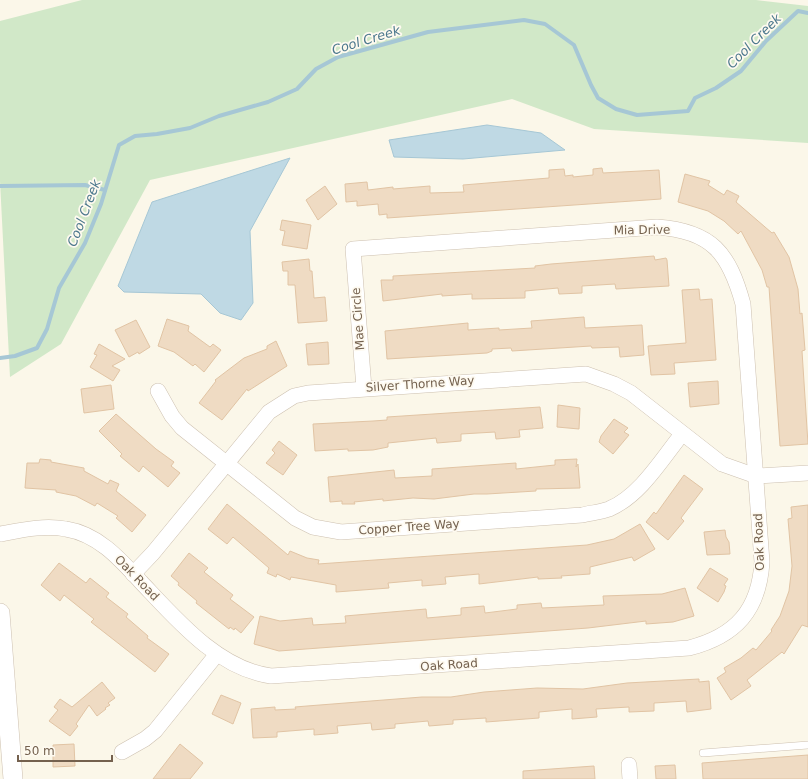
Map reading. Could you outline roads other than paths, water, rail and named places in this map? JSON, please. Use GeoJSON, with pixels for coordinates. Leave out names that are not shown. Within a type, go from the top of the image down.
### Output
{"type":"FeatureCollection","features":[{"type":"Feature","properties":{"kind":"street","name":"Mia Drive"},"geometry":{"type":"LineString","coordinates":[[353,249],[657,227],[676,229],[694,234],[712,245],[728,263],[736,278],[743,304],[756,476]]}},
{"type":"Feature","properties":{"kind":"street","name":"Mae Circle"},"geometry":{"type":"LineString","coordinates":[[353,249],[364,388]]}},
{"type":"Feature","properties":{"kind":"street","name":"Silver Thorne Way"},"geometry":{"type":"LineString","coordinates":[[133,574],[258,424],[282,403],[294,396],[308,393],[586,374],[614,384],[632,393],[682,434],[722,464],[756,476]]}},
{"type":"Feature","properties":{"kind":"street","name":"Copper Tree Way"},"geometry":{"type":"LineString","coordinates":[[158,391],[172,416],[182,428],[295,518],[313,527],[341,532],[582,514],[609,509],[626,498],[642,484],[682,434]]}},
{"type":"Feature","properties":{"kind":"street"},"geometry":{"type":"LineString","coordinates":[[756,476],[808,472]]}},
{"type":"Feature","properties":{"kind":"street","name":"Oak Road"},"geometry":{"type":"LineString","coordinates":[[0,534],[53,527],[82,533],[96,540],[110,550],[174,617],[217,654],[241,669],[255,674],[293,676],[681,649],[700,645],[728,632],[749,610],[755,598],[760,581],[762,562],[756,476]]}},
{"type":"Feature","properties":{"kind":"street"},"geometry":{"type":"LineString","coordinates":[[0,613],[13,779]]}},
{"type":"Feature","properties":{"kind":"street"},"geometry":{"type":"LineString","coordinates":[[122,752],[145,740],[155,731],[217,654]]}},
{"type":"Feature","properties":{"kind":"lane"},"geometry":{"type":"LineString","coordinates":[[704,753],[808,745]]}},
{"type":"Feature","properties":{"kind":"water"},"geometry":{"type":"Polygon","coordinates":[[[487,125],[541,133],[565,150],[463,159],[394,157],[389,140],[487,125]]]}},
{"type":"Feature","properties":{"kind":"water"},"geometry":{"type":"Polygon","coordinates":[[[290,158],[250,231],[253,303],[241,320],[220,313],[201,294],[124,292],[118,286],[152,202],[290,158]]]}},
{"type":"Feature","properties":{"kind":"waterway","name":"Cool Creek"},"geometry":{"type":"LineString","coordinates":[[0,358],[15,356],[37,348],[47,329],[59,288],[85,243],[101,204],[119,145],[135,136],[190,128],[219,116],[268,102],[297,89],[316,69],[338,57],[428,32],[524,20],[545,24],[574,45],[598,98],[616,109],[637,115],[688,111],[695,98],[716,88],[741,71],[766,41],[798,11],[808,13]]}},
{"type":"Feature","properties":{"kind":"waterway"},"geometry":{"type":"LineString","coordinates":[[0,186],[85,185],[105,190]]}}]}
